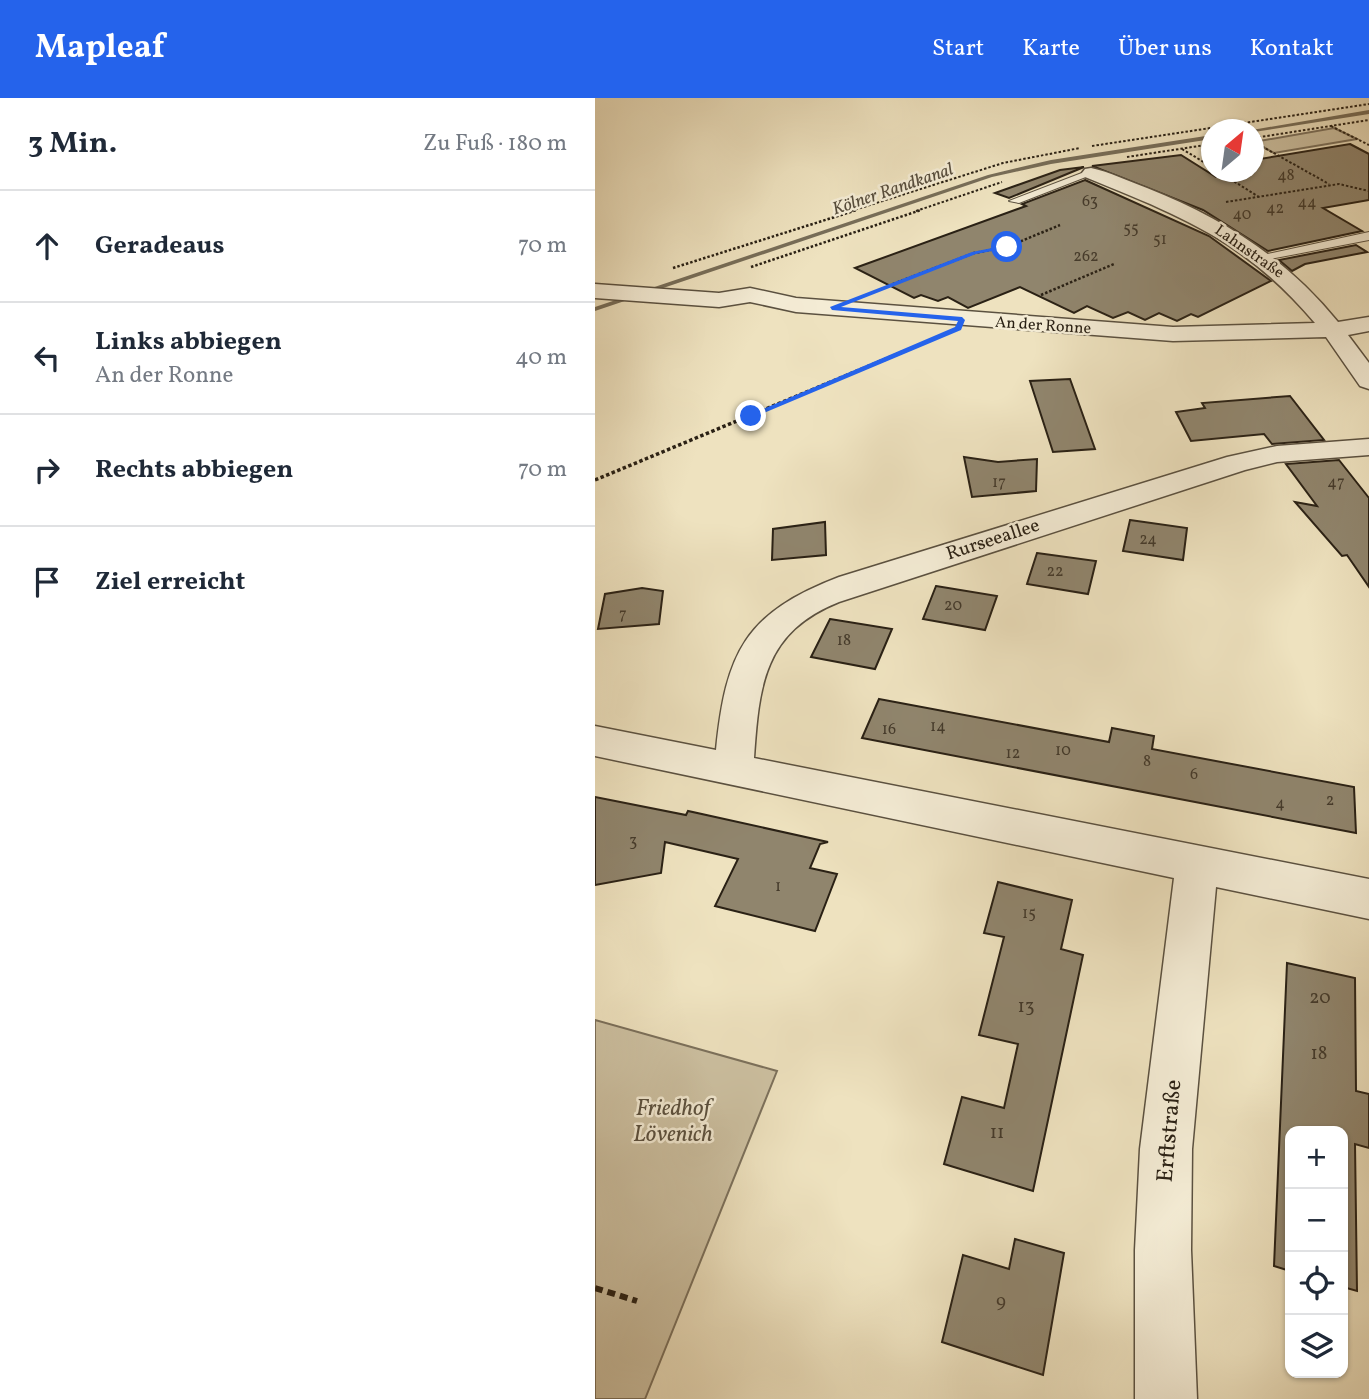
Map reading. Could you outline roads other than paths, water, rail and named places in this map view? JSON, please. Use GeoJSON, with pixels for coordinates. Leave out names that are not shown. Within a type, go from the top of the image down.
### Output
{"type":"FeatureCollection","features":[{"type":"Feature","properties":{"kind":"street","name":"Lahnstraße"},"geometry":{"type":"LineString","coordinates":[[1091,173],[1225,232],[1261,257],[1282,273],[1335,330],[1369,381]]}},
{"type":"Feature","properties":{"kind":"street","name":"An der Ronne"},"geometry":{"type":"LineString","coordinates":[[603,292],[719,300],[750,295],[796,305],[962,320],[1173,334],[1335,330],[1369,324]]}},
{"type":"Feature","properties":{"kind":"street","name":"Rurseeallee"},"geometry":{"type":"LineString","coordinates":[[734,770],[740,701],[752,656],[775,625],[805,604],[851,585],[1237,463],[1277,454],[1369,447]]}},
{"type":"Feature","properties":{"kind":"street"},"geometry":{"type":"LineString","coordinates":[[595,741],[1369,899]]}},
{"type":"Feature","properties":{"kind":"street","name":"Erftstraße"},"geometry":{"type":"LineString","coordinates":[[1166,1399],[1163,1250],[1166,1150],[1196,864]]}},
{"type":"Feature","properties":{"kind":"lane"},"geometry":{"type":"LineString","coordinates":[[1014,201],[1091,173]]}},
{"type":"Feature","properties":{"kind":"lane"},"geometry":{"type":"LineString","coordinates":[[1261,257],[1369,236]]}},
{"type":"Feature","properties":{"kind":"waterway","name":"Kölner Randkanal"},"geometry":{"type":"LineString","coordinates":[[1264,128],[1369,112]]}},
{"type":"Feature","properties":{"kind":"waterway","name":"Kölner Randkanal"},"geometry":{"type":"LineString","coordinates":[[595,309],[990,176],[1051,162],[1201,139]]}},
{"type":"Feature","properties":{"kind":"park label","name":"Friedhof Lövenich"},"geometry":{"type":"Point","coordinates":[673,1122]}}]}
